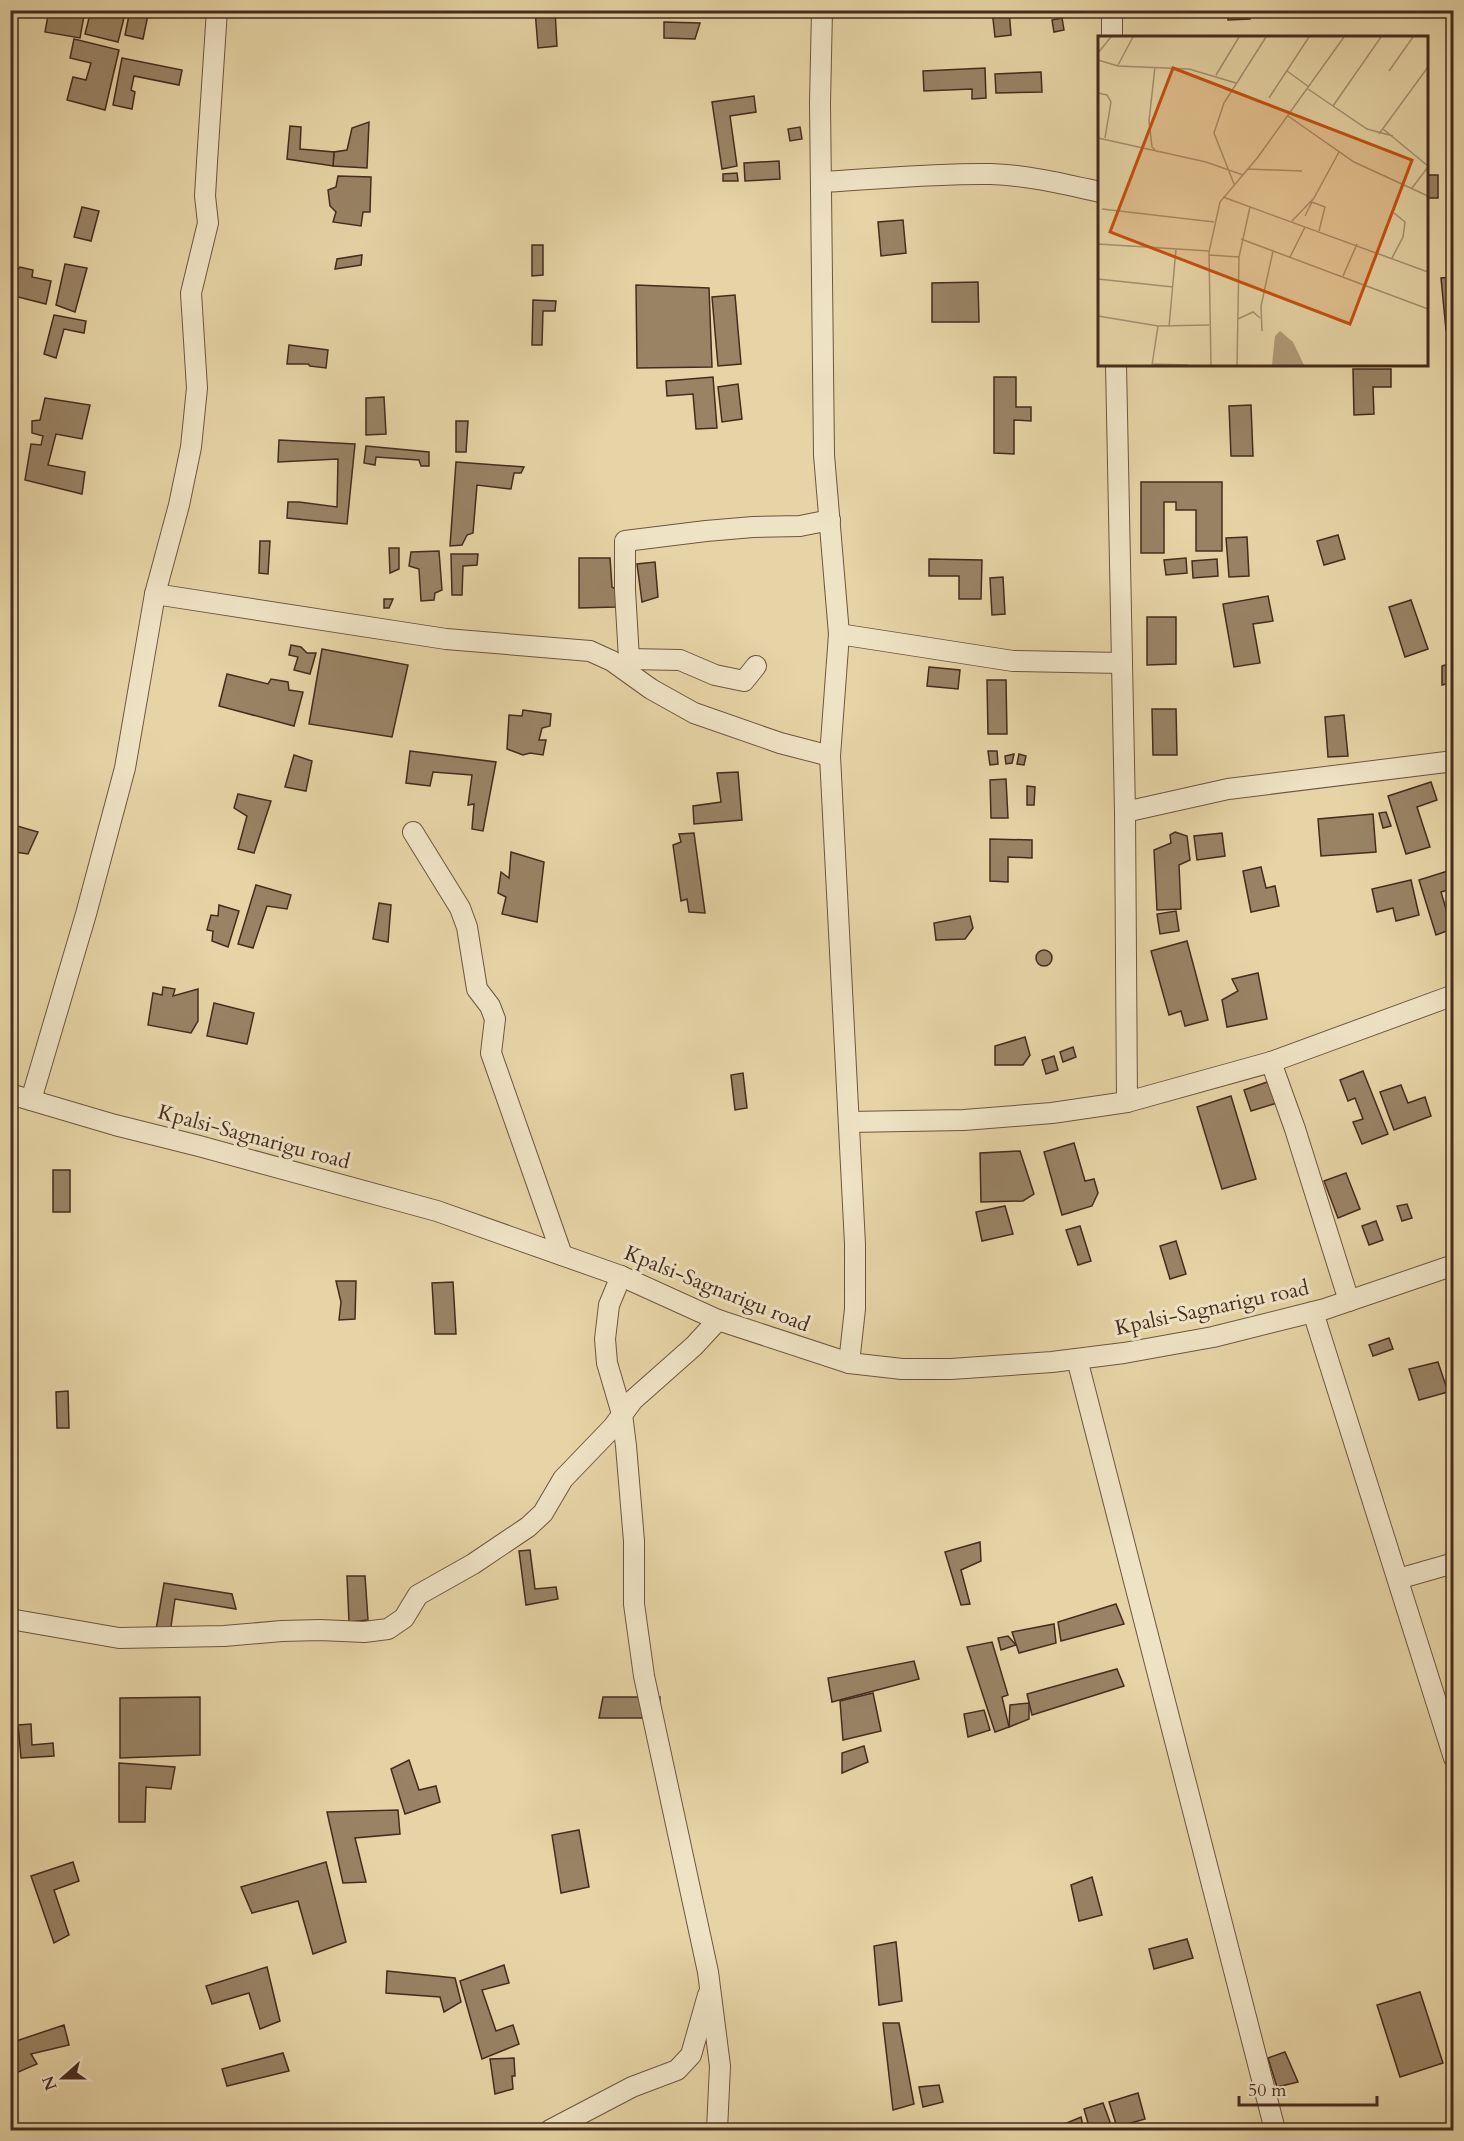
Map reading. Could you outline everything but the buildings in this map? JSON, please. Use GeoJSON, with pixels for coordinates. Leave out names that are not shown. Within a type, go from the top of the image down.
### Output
{"type":"FeatureCollection","features":[{"type":"Feature","properties":{"kind":"street"},"geometry":{"type":"LineString","coordinates":[[31,1100],[86,914],[125,768],[155,594],[181,493],[190,447],[197,388],[191,293],[208,223],[205,196],[217,10]]}},
{"type":"Feature","properties":{"kind":"street"},"geometry":{"type":"LineString","coordinates":[[822,10],[824,455],[839,634],[830,756],[855,1287],[853,1338],[849,1363]]}},
{"type":"Feature","properties":{"kind":"street"},"geometry":{"type":"LineString","coordinates":[[1112,10],[1112,36]]}},
{"type":"Feature","properties":{"kind":"street"},"geometry":{"type":"LineString","coordinates":[[821,182],[904,176],[992,174],[1059,183],[1098,192]]}},
{"type":"Feature","properties":{"kind":"street"},"geometry":{"type":"LineString","coordinates":[[1116,366],[1128,1102]]}},
{"type":"Feature","properties":{"kind":"street"},"geometry":{"type":"LineString","coordinates":[[756,666],[744,681],[715,675],[680,660],[629,659],[625,541],[706,531],[801,526],[830,520]]}},
{"type":"Feature","properties":{"kind":"street"},"geometry":{"type":"LineString","coordinates":[[155,594],[446,639],[590,651],[612,661],[651,688],[694,713],[780,743],[830,756]]}},
{"type":"Feature","properties":{"kind":"street"},"geometry":{"type":"LineString","coordinates":[[839,634],[1013,661],[1122,663]]}},
{"type":"Feature","properties":{"kind":"street"},"geometry":{"type":"LineString","coordinates":[[1125,812],[1228,789],[1454,761]]}},
{"type":"Feature","properties":{"kind":"street"},"geometry":{"type":"LineString","coordinates":[[413,832],[460,908],[467,927],[477,988],[490,1006],[495,1019],[491,1053],[562,1255]]}},
{"type":"Feature","properties":{"kind":"street"},"geometry":{"type":"LineString","coordinates":[[849,1122],[964,1120],[1052,1113],[1128,1102],[1271,1062],[1454,995]]}},
{"type":"Feature","properties":{"kind":"street"},"geometry":{"type":"LineString","coordinates":[[1271,1062],[1295,1129],[1349,1301]]}},
{"type":"Feature","properties":{"kind":"street","name":"Kpalsi-Sagnarigu road"},"geometry":{"type":"LineString","coordinates":[[10,1094],[115,1125],[437,1212],[621,1276],[718,1320],[849,1363],[902,1369],[951,1369],[1052,1362],[1213,1337],[1313,1312],[1454,1265]]}},
{"type":"Feature","properties":{"kind":"street"},"geometry":{"type":"LineString","coordinates":[[621,1276],[609,1305],[605,1339],[607,1363],[622,1414],[634,1541],[634,1604],[644,1676],[710,1987],[720,2066],[717,2130]]}},
{"type":"Feature","properties":{"kind":"street"},"geometry":{"type":"LineString","coordinates":[[1313,1312],[1454,1758]]}},
{"type":"Feature","properties":{"kind":"street"},"geometry":{"type":"LineString","coordinates":[[10,1618],[119,1638],[224,1636],[310,1630],[364,1632],[388,1629],[404,1618],[418,1595],[473,1564],[528,1527],[543,1513],[563,1479],[613,1427],[639,1394],[694,1346],[718,1320]]}},
{"type":"Feature","properties":{"kind":"street"},"geometry":{"type":"LineString","coordinates":[[1077,1359],[1275,2130]]}},
{"type":"Feature","properties":{"kind":"street"},"geometry":{"type":"LineString","coordinates":[[1398,1579],[1454,1563]]}},
{"type":"Feature","properties":{"kind":"street"},"geometry":{"type":"LineString","coordinates":[[550,2130],[632,2087],[677,2070],[691,2055],[710,1987]]}}]}
